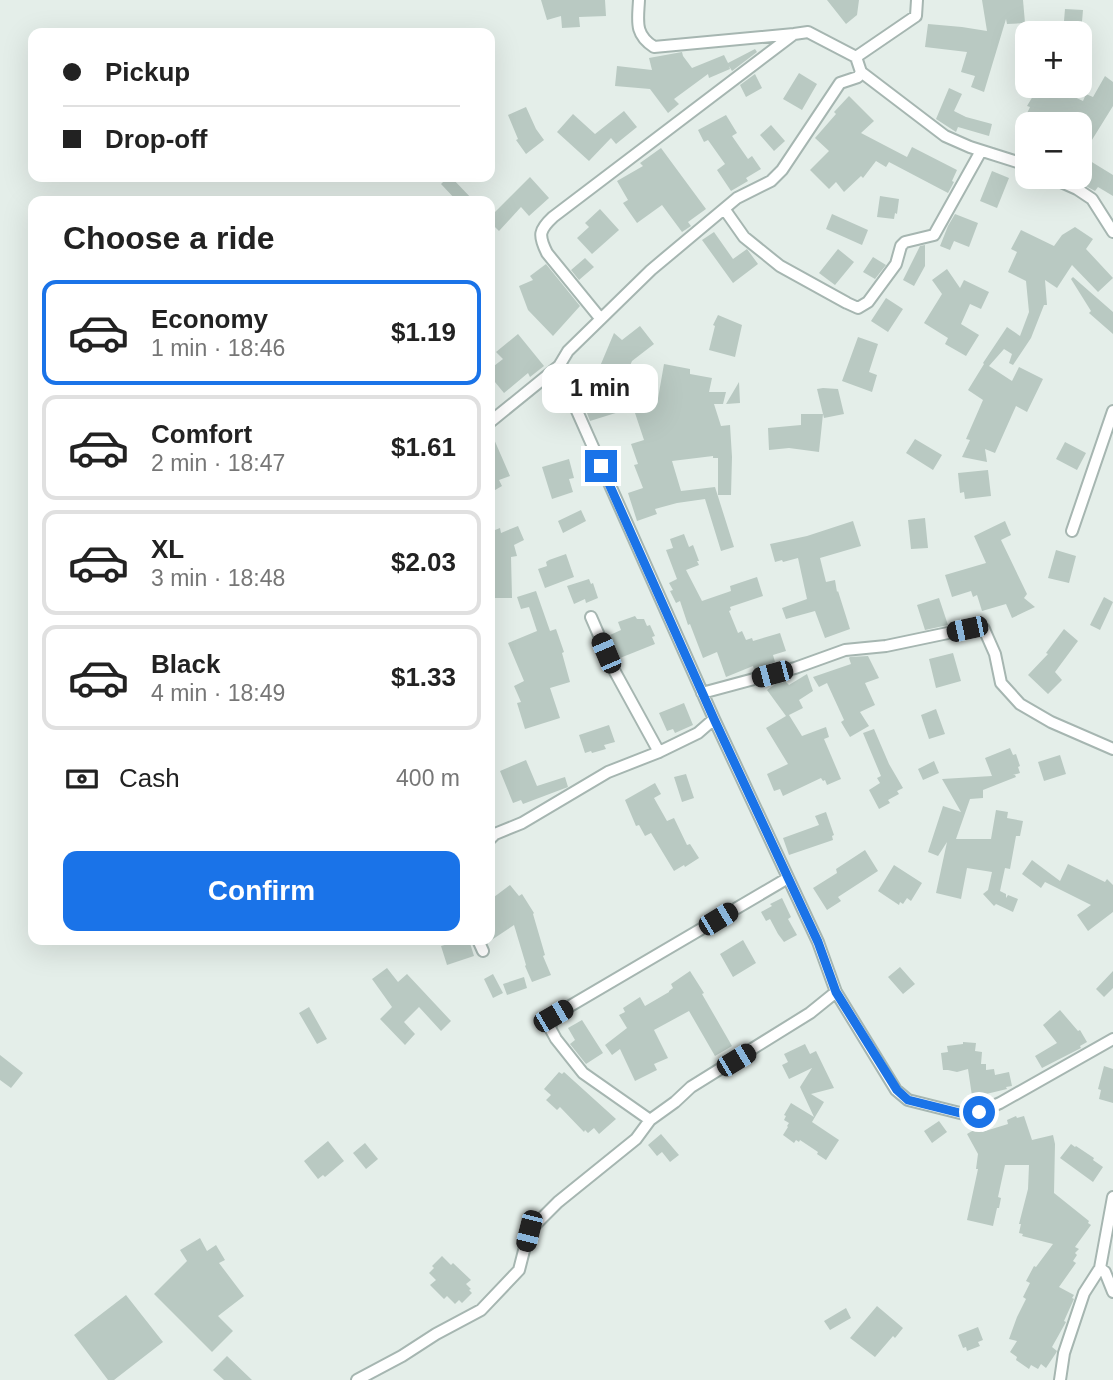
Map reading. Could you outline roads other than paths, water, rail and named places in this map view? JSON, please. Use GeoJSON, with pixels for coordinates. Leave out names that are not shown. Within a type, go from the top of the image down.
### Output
{"type":"FeatureCollection","features":[{"type":"Feature","properties":{"kind":"street"},"geometry":{"type":"LineString","coordinates":[[639,0],[640,34],[654,47],[808,32],[856,57],[861,72],[945,136],[1015,161]]}},
{"type":"Feature","properties":{"kind":"street"},"geometry":{"type":"LineString","coordinates":[[856,57],[916,16],[917,0]]}},
{"type":"Feature","properties":{"kind":"street"},"geometry":{"type":"LineString","coordinates":[[600,318],[547,253],[541,241],[542,227],[794,34]]}},
{"type":"Feature","properties":{"kind":"street"},"geometry":{"type":"LineString","coordinates":[[495,418],[559,366],[568,351],[652,270],[737,198],[771,181],[782,170],[840,83],[858,77],[861,72]]}},
{"type":"Feature","properties":{"kind":"street"},"geometry":{"type":"LineString","coordinates":[[725,210],[744,237],[780,266],[858,308],[868,302],[896,264],[901,246],[905,242],[934,235],[981,151]]}},
{"type":"Feature","properties":{"kind":"street"},"geometry":{"type":"LineString","coordinates":[[1077,189],[1092,199],[1113,232]]}},
{"type":"Feature","properties":{"kind":"street"},"geometry":{"type":"LineString","coordinates":[[559,366],[702,693],[818,942],[836,992],[897,1090],[908,1100],[964,1114],[979,1112],[1113,1040]]}},
{"type":"Feature","properties":{"kind":"street"},"geometry":{"type":"LineString","coordinates":[[1072,531],[1113,411]]}},
{"type":"Feature","properties":{"kind":"street"},"geometry":{"type":"LineString","coordinates":[[591,617],[617,677],[659,752]]}},
{"type":"Feature","properties":{"kind":"street"},"geometry":{"type":"LineString","coordinates":[[702,693],[795,668],[845,650],[886,646],[967,629],[984,629],[995,654],[1001,684],[1020,704],[1051,722],[1113,749]]}},
{"type":"Feature","properties":{"kind":"street"},"geometry":{"type":"LineString","coordinates":[[495,834],[522,824],[608,772],[698,733],[714,719]]}},
{"type":"Feature","properties":{"kind":"street"},"geometry":{"type":"LineString","coordinates":[[650,1120],[583,1073],[550,1028],[553,1016],[788,878]]}},
{"type":"Feature","properties":{"kind":"street"},"geometry":{"type":"LineString","coordinates":[[357,1380],[481,1310],[519,1270],[529,1231],[558,1202],[636,1139],[650,1120],[691,1087],[810,1013],[836,992]]}},
{"type":"Feature","properties":{"kind":"street"},"geometry":{"type":"LineString","coordinates":[[1060,1380],[1064,1353],[1084,1293],[1100,1268],[1113,1198]]}},
{"type":"Feature","properties":{"kind":"street"},"geometry":{"type":"LineString","coordinates":[[1100,1268],[1105,1272],[1113,1292]]}}]}
